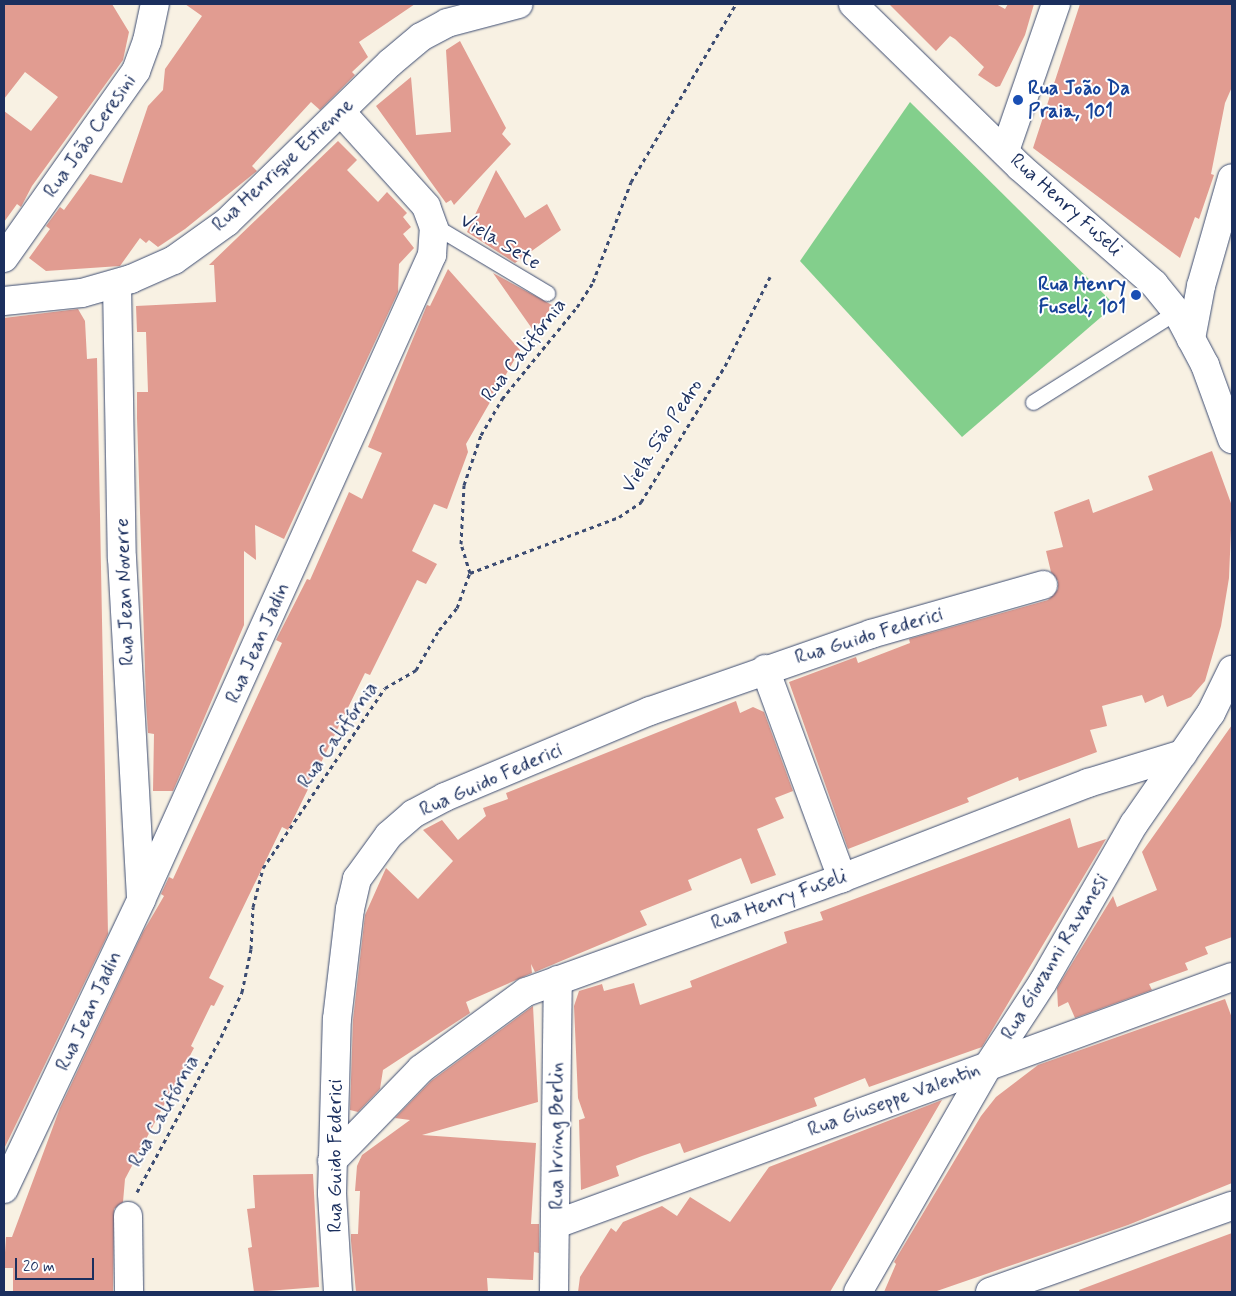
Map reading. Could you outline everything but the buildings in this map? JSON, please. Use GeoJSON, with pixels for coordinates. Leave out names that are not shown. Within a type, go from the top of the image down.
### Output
{"type":"FeatureCollection","features":[{"type":"Feature","properties":{"kind":"street","name":"Rua João Ceresini"},"geometry":{"type":"LineString","coordinates":[[4,258],[136,71],[147,41],[155,4]]}},
{"type":"Feature","properties":{"kind":"street","name":"Rua Henrique Estienne"},"geometry":{"type":"LineString","coordinates":[[4,300],[82,293],[117,284],[174,260],[227,222],[421,37],[447,23],[519,4]]}},
{"type":"Feature","properties":{"kind":"street","name":"Rua Henry Fuseli"},"geometry":{"type":"LineString","coordinates":[[852,4],[1004,151],[1154,284],[1176,312],[1205,365],[1232,439]]}},
{"type":"Feature","properties":{"kind":"street"},"geometry":{"type":"LineString","coordinates":[[1004,151],[1056,4]]}},
{"type":"Feature","properties":{"kind":"street","name":"Rua Jean Jadin"},"geometry":{"type":"LineString","coordinates":[[4,1189],[141,900],[432,255],[433,225],[426,206],[341,112]]}},
{"type":"Feature","properties":{"kind":"street"},"geometry":{"type":"LineString","coordinates":[[1191,339],[1201,286],[1232,178]]}},
{"type":"Feature","properties":{"kind":"street","name":"Rua Jean Noverre"},"geometry":{"type":"LineString","coordinates":[[117,284],[122,558],[141,900]]}},
{"type":"Feature","properties":{"kind":"street","name":"Rua Guido Federici"},"geometry":{"type":"LineString","coordinates":[[338,1292],[332,1161],[337,1019],[350,909],[357,879],[389,834],[414,814],[445,797],[650,711],[871,634],[1043,585]]}},
{"type":"Feature","properties":{"kind":"street"},"geometry":{"type":"LineString","coordinates":[[765,670],[842,878]]}},
{"type":"Feature","properties":{"kind":"street"},"geometry":{"type":"LineString","coordinates":[[1183,754],[1211,713],[1231,677]]}},
{"type":"Feature","properties":{"kind":"street","name":"Rua Henry Fuseli"},"geometry":{"type":"LineString","coordinates":[[332,1161],[421,1069],[455,1042],[526,992],[842,878],[1088,783],[1183,754]]}},
{"type":"Feature","properties":{"kind":"street","name":"Rua Giovanni Ravanesi"},"geometry":{"type":"LineString","coordinates":[[858,1292],[988,1066],[1043,982],[1134,824],[1183,754]]}},
{"type":"Feature","properties":{"kind":"street","name":"Rua Giuseppe Valentin"},"geometry":{"type":"LineString","coordinates":[[556,1224],[1232,977]]}},
{"type":"Feature","properties":{"kind":"street","name":"Rua Irving Berlin"},"geometry":{"type":"LineString","coordinates":[[554,1292],[558,980]]}},
{"type":"Feature","properties":{"kind":"street"},"geometry":{"type":"LineString","coordinates":[[990,1292],[1232,1206]]}},
{"type":"Feature","properties":{"kind":"street"},"geometry":{"type":"LineString","coordinates":[[128,1216],[129,1292]]}},
{"type":"Feature","properties":{"kind":"lane","name":"Viela Sete"},"geometry":{"type":"LineString","coordinates":[[433,225],[547,293]]}},
{"type":"Feature","properties":{"kind":"lane"},"geometry":{"type":"LineString","coordinates":[[1033,402],[1176,312]]}},
{"type":"Feature","properties":{"kind":"path","name":"Rua Califórnia"},"geometry":{"type":"LineString","coordinates":[[128,1216],[151,1163],[221,1037],[242,992],[251,949],[253,907],[263,868],[385,688],[416,670],[439,630],[457,608],[470,573],[461,544],[459,523],[464,485],[481,435],[502,399],[577,307],[593,282],[631,182],[736,4]]}},
{"type":"Feature","properties":{"kind":"path","name":"Viela São Pedro"},"geometry":{"type":"LineString","coordinates":[[470,573],[619,517],[640,502],[725,366],[770,276]]}},
{"type":"Feature","properties":{"kind":"green space"},"geometry":{"type":"Polygon","coordinates":[[[910,102],[1115,305],[962,437],[800,261],[910,102]]]}},
{"type":"Feature","properties":{"kind":"place","name":"Rua João Da Praia, 101"},"geometry":{"type":"Point","coordinates":[1018,100]}},
{"type":"Feature","properties":{"kind":"place","name":"Rua Henry Fuseli, 101"},"geometry":{"type":"Point","coordinates":[1136,295]}}]}
